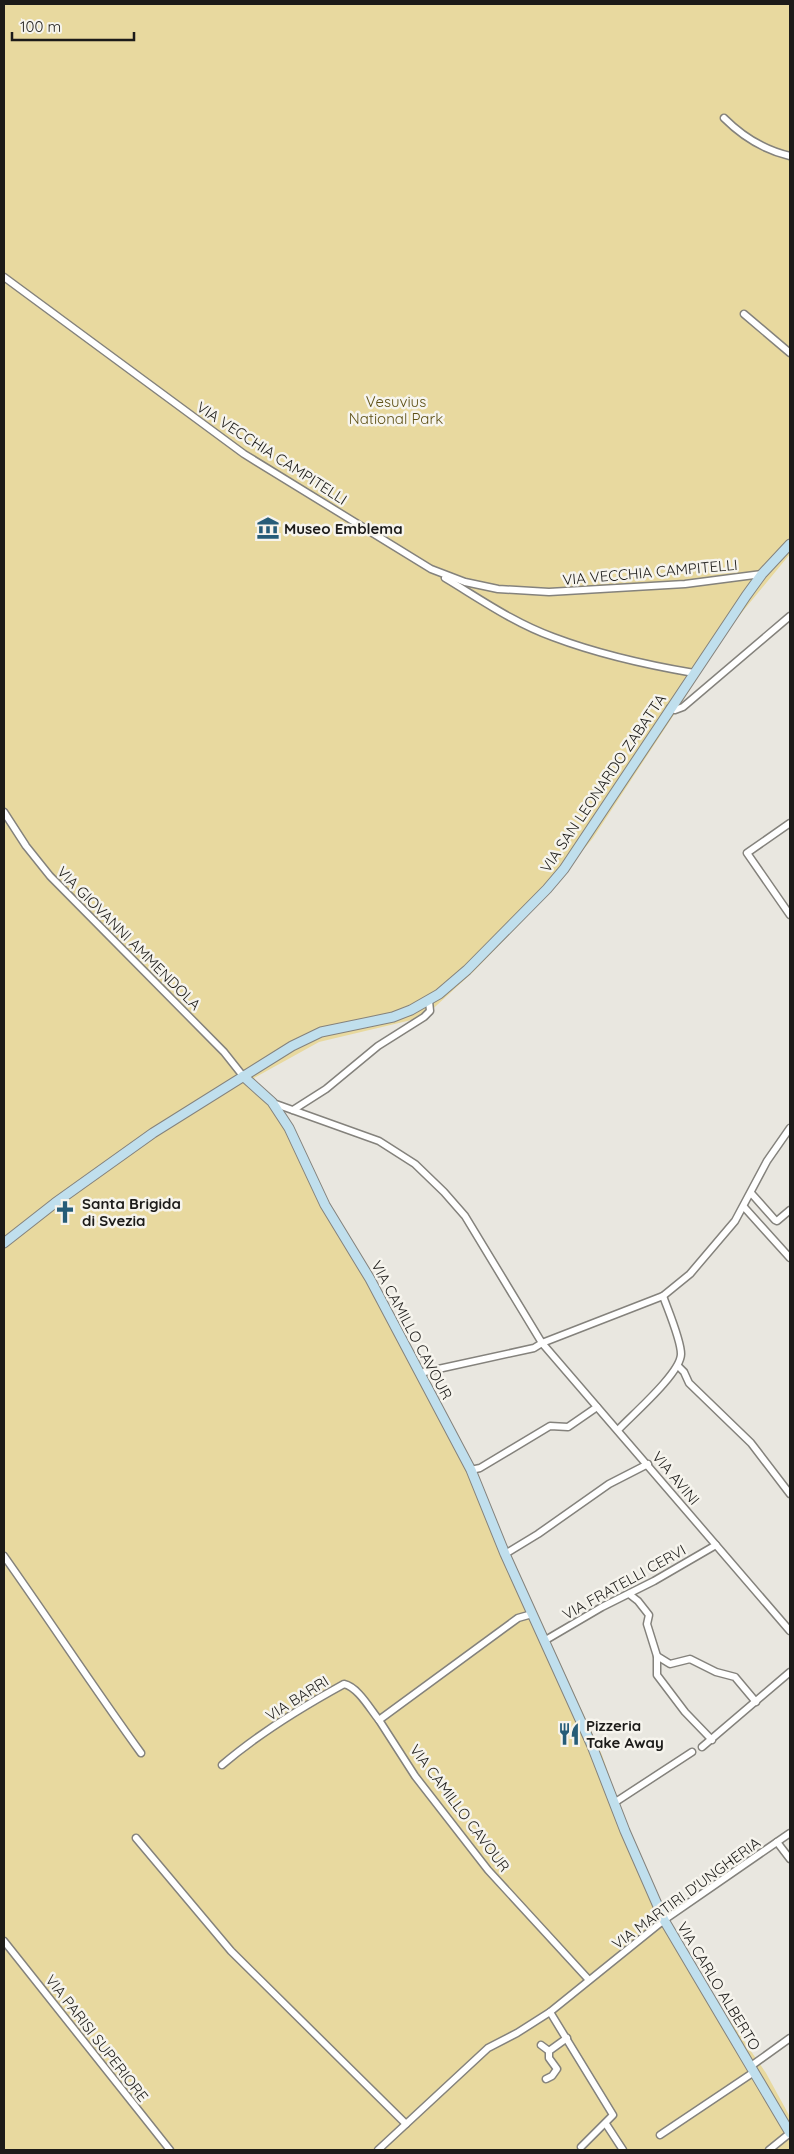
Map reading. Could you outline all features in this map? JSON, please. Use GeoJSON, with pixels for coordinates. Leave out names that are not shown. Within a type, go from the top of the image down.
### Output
{"type":"FeatureCollection","features":[{"type":"Feature","properties":{"kind":"street"},"geometry":{"type":"LineString","coordinates":[[724,118],[735,130],[752,141],[768,150],[790,156]]}},
{"type":"Feature","properties":{"kind":"street","name":"VIA VECCHIA CAMPITELLI"},"geometry":{"type":"LineString","coordinates":[[4,277],[244,454],[431,569],[465,582],[498,589],[549,592],[684,584],[762,574]]}},
{"type":"Feature","properties":{"kind":"street"},"geometry":{"type":"LineString","coordinates":[[744,314],[790,353]]}},
{"type":"Feature","properties":{"kind":"street","name":"VIA SAN LEONARDO ZABATTA"},"geometry":{"type":"LineString","coordinates":[[4,1243],[54,1203],[153,1133],[243,1076],[311,1036],[334,1029],[393,1017],[429,1001],[467,970],[564,869],[670,708],[762,574],[790,544]]}},
{"type":"Feature","properties":{"kind":"street"},"geometry":{"type":"LineString","coordinates":[[431,569],[508,617],[553,638],[629,660],[694,673]]}},
{"type":"Feature","properties":{"kind":"street"},"geometry":{"type":"LineString","coordinates":[[670,708],[675,710],[683,708],[790,616]]}},
{"type":"Feature","properties":{"kind":"street","name":"VIA GIOVANNI AMMENDOLA"},"geometry":{"type":"LineString","coordinates":[[4,812],[26,846],[50,876],[224,1052],[243,1076]]}},
{"type":"Feature","properties":{"kind":"street"},"geometry":{"type":"LineString","coordinates":[[790,823],[747,853],[790,915]]}},
{"type":"Feature","properties":{"kind":"street"},"geometry":{"type":"LineString","coordinates":[[292,1110],[326,1089],[378,1046],[424,1017],[430,1011],[429,1001]]}},
{"type":"Feature","properties":{"kind":"street","name":"VIA CAMILLO CAVOUR"},"geometry":{"type":"LineString","coordinates":[[243,1076],[272,1102],[288,1128],[325,1205],[370,1279],[471,1470],[505,1554],[592,1746],[664,1920]]}},
{"type":"Feature","properties":{"kind":"street","name":"VIA AVINI"},"geometry":{"type":"LineString","coordinates":[[272,1102],[379,1141],[420,1170],[444,1192],[465,1216],[542,1343],[790,1631]]}},
{"type":"Feature","properties":{"kind":"street"},"geometry":{"type":"LineString","coordinates":[[420,1373],[534,1348],[542,1343],[663,1296],[690,1274],[726,1232],[744,1207],[766,1161],[790,1128]]}},
{"type":"Feature","properties":{"kind":"street"},"geometry":{"type":"LineString","coordinates":[[751,1193],[777,1221],[790,1210]]}},
{"type":"Feature","properties":{"kind":"street"},"geometry":{"type":"LineString","coordinates":[[744,1207],[790,1258]]}},
{"type":"Feature","properties":{"kind":"street"},"geometry":{"type":"LineString","coordinates":[[618,1430],[674,1373],[678,1366],[681,1355],[680,1349],[663,1296]]}},
{"type":"Feature","properties":{"kind":"street"},"geometry":{"type":"LineString","coordinates":[[678,1366],[684,1372],[689,1383],[751,1444],[790,1494]]}},
{"type":"Feature","properties":{"kind":"street"},"geometry":{"type":"LineString","coordinates":[[471,1470],[480,1468],[550,1426],[568,1428],[597,1407]]}},
{"type":"Feature","properties":{"kind":"street"},"geometry":{"type":"LineString","coordinates":[[505,1554],[538,1534],[609,1484],[648,1464]]}},
{"type":"Feature","properties":{"kind":"street","name":"VIA FRATELLI CERVI"},"geometry":{"type":"LineString","coordinates":[[544,1641],[716,1544]]}},
{"type":"Feature","properties":{"kind":"street"},"geometry":{"type":"LineString","coordinates":[[4,1556],[49,1619],[81,1670],[141,1753]]}},
{"type":"Feature","properties":{"kind":"street"},"geometry":{"type":"LineString","coordinates":[[629,1594],[638,1600],[649,1615],[647,1630],[653,1640],[652,1645],[657,1656],[657,1675],[686,1712],[712,1740]]}},
{"type":"Feature","properties":{"kind":"street"},"geometry":{"type":"LineString","coordinates":[[379,1720],[518,1618],[532,1614]]}},
{"type":"Feature","properties":{"kind":"street"},"geometry":{"type":"LineString","coordinates":[[657,1656],[670,1664],[690,1659],[716,1672],[734,1677],[756,1702]]}},
{"type":"Feature","properties":{"kind":"street"},"geometry":{"type":"LineString","coordinates":[[702,1747],[790,1672]]}},
{"type":"Feature","properties":{"kind":"street","name":"VIA BARRI"},"geometry":{"type":"LineString","coordinates":[[222,1765],[238,1751],[344,1684],[348,1685],[362,1699],[379,1720]]}},
{"type":"Feature","properties":{"kind":"street","name":"VIA CAMILLO CAVOUR"},"geometry":{"type":"LineString","coordinates":[[379,1720],[415,1776],[488,1870],[590,1980]]}},
{"type":"Feature","properties":{"kind":"street"},"geometry":{"type":"LineString","coordinates":[[614,1803],[692,1752]]}},
{"type":"Feature","properties":{"kind":"street","name":"VIA MARTIRI D'UNGHERIA"},"geometry":{"type":"LineString","coordinates":[[550,2012],[664,1920],[790,1833]]}},
{"type":"Feature","properties":{"kind":"street"},"geometry":{"type":"LineString","coordinates":[[136,1838],[231,1951],[406,2124]]}},
{"type":"Feature","properties":{"kind":"street"},"geometry":{"type":"LineString","coordinates":[[777,1842],[790,1859]]}},
{"type":"Feature","properties":{"kind":"street","name":"VIA CARLO ALBERTO"},"geometry":{"type":"LineString","coordinates":[[664,1920],[790,2133],[769,2150]]}},
{"type":"Feature","properties":{"kind":"street","name":"VIA PARISI SUPERIORE"},"geometry":{"type":"LineString","coordinates":[[4,1941],[170,2150]]}},
{"type":"Feature","properties":{"kind":"street"},"geometry":{"type":"LineString","coordinates":[[378,2150],[488,2048],[550,2012],[613,2115],[581,2147]]}},
{"type":"Feature","properties":{"kind":"street"},"geometry":{"type":"LineString","coordinates":[[549,2052],[566,2038]]}},
{"type":"Feature","properties":{"kind":"street","name":"VIA CARLO ALBERTO"},"geometry":{"type":"LineString","coordinates":[[660,2134],[752,2069],[790,2038]]}},
{"type":"Feature","properties":{"kind":"street"},"geometry":{"type":"LineString","coordinates":[[541,2045],[549,2052],[549,2058],[557,2069],[552,2076],[546,2079]]}},
{"type":"Feature","properties":{"kind":"street"},"geometry":{"type":"LineString","coordinates":[[606,2124],[623,2150]]}},
{"type":"Feature","properties":{"kind":"green space","name":"Vesuvius National Park"},"geometry":{"type":"Polygon","coordinates":[[[4,4],[790,4],[790,554],[724,634],[679,707],[593,838],[534,909],[474,971],[424,1017],[319,1042],[254,1078],[287,1120],[310,1169],[391,1310],[463,1450],[602,1755],[629,1833],[664,1914],[728,2018],[766,2073],[790,2117],[790,2150],[4,2150],[4,4]]]}},
{"type":"Feature","properties":{"kind":"place","name":"Museo Emblema"},"geometry":{"type":"Point","coordinates":[268,528]}},
{"type":"Feature","properties":{"kind":"place","name":"Santa Brigida di Svezia"},"geometry":{"type":"Point","coordinates":[65,1212]}},
{"type":"Feature","properties":{"kind":"place","name":"Pizzeria Take Away"},"geometry":{"type":"Point","coordinates":[569,1734]}}]}
